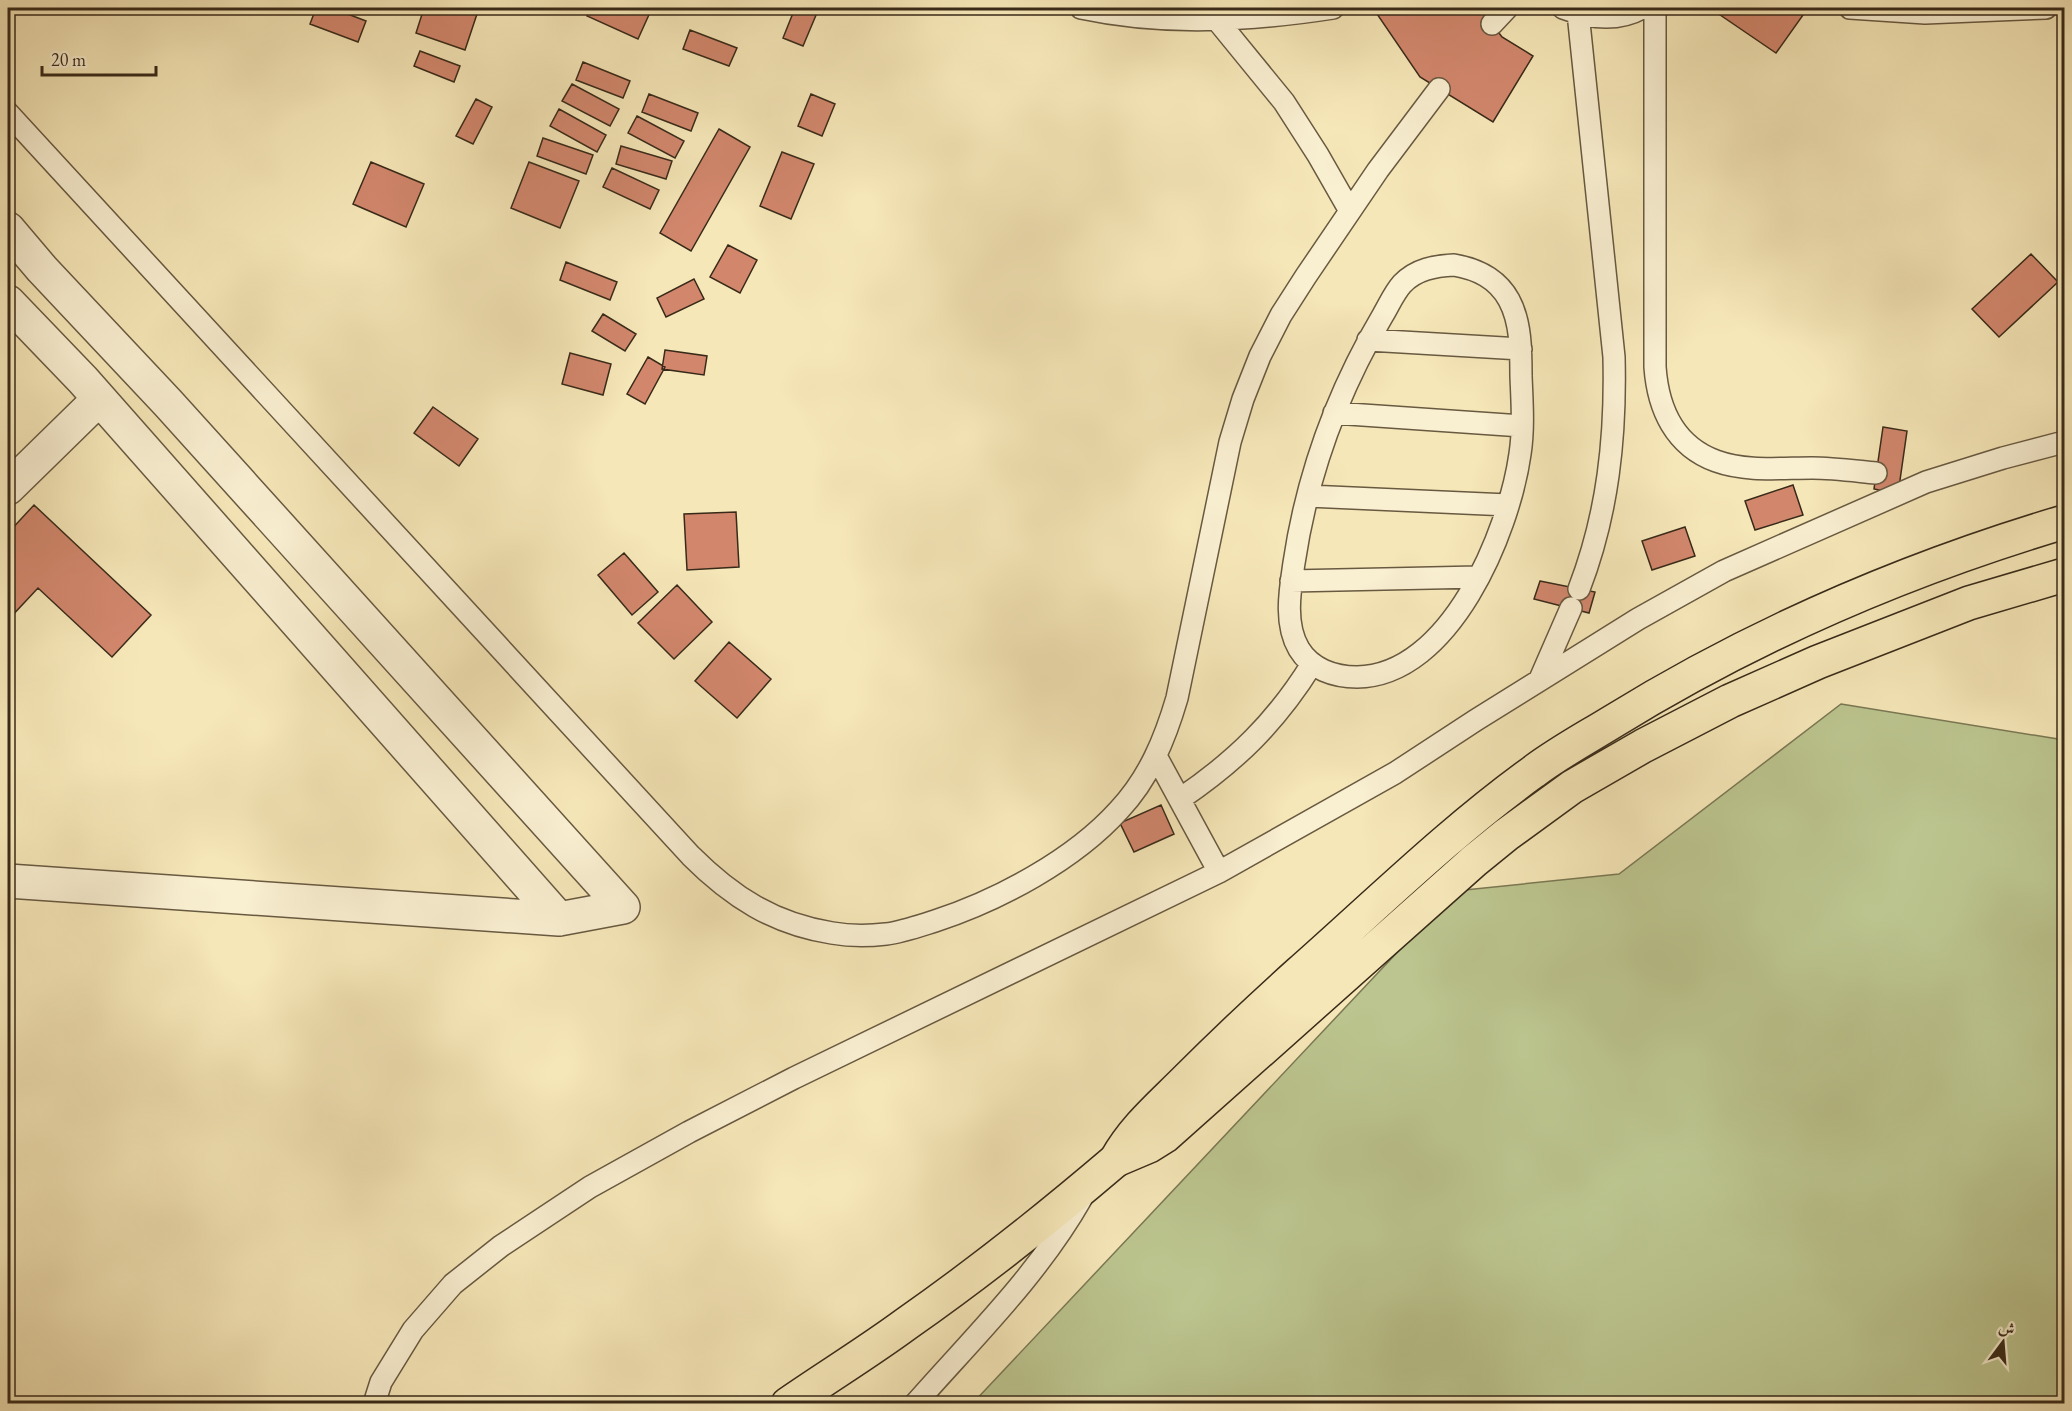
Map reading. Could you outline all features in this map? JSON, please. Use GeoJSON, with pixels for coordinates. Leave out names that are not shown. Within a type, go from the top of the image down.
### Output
{"type":"FeatureCollection","features":[{"type":"Feature","properties":{"kind":"main road"},"geometry":{"type":"LineString","coordinates":[[1116,1160],[1131,1136],[1149,1115],[1253,1015],[1452,836],[1537,769],[1693,674],[1808,617],[1896,579],[2014,537],[2064,522]]}},
{"type":"Feature","properties":{"kind":"main road"},"geometry":{"type":"LineString","coordinates":[[788,1404],[959,1286],[1031,1231],[1116,1160],[1149,1146],[1164,1136],[1506,835],[1572,787],[1720,706],[1818,662],[1969,603],[2064,575]]}},
{"type":"Feature","properties":{"kind":"street"},"geometry":{"type":"LineString","coordinates":[[8,229],[623,906],[560,919],[8,881]]}},
{"type":"Feature","properties":{"kind":"street"},"geometry":{"type":"LineString","coordinates":[[8,302],[83,380],[560,919]]}},
{"type":"Feature","properties":{"kind":"street"},"geometry":{"type":"LineString","coordinates":[[8,488],[99,399]]}},
{"type":"Feature","properties":{"kind":"street"},"geometry":{"type":"LineString","coordinates":[[206,520],[251,495]]}},
{"type":"Feature","properties":{"kind":"lane"},"geometry":{"type":"LineString","coordinates":[[1081,8],[1116,15],[1167,20],[1280,16],[1333,8]]}},
{"type":"Feature","properties":{"kind":"lane"},"geometry":{"type":"LineString","coordinates":[[1492,24],[1507,8]]}},
{"type":"Feature","properties":{"kind":"lane"},"geometry":{"type":"LineString","coordinates":[[1579,589],[1593,554],[1606,490],[1613,446],[1615,401],[1614,357],[1570,10],[1598,17],[1618,16],[1642,8]]}},
{"type":"Feature","properties":{"kind":"lane"},"geometry":{"type":"LineString","coordinates":[[1655,8],[1655,367],[1662,407],[1671,425],[1684,440],[1699,452],[1716,461],[1754,468],[1815,468],[1876,474]]}},
{"type":"Feature","properties":{"kind":"lane"},"geometry":{"type":"LineString","coordinates":[[1850,8],[1925,13],[2046,8]]}},
{"type":"Feature","properties":{"kind":"lane"},"geometry":{"type":"LineString","coordinates":[[1217,20],[1284,102],[1350,211]]}},
{"type":"Feature","properties":{"kind":"lane"},"geometry":{"type":"LineString","coordinates":[[8,113],[691,856],[716,880],[744,901],[774,917],[833,933],[887,934],[953,915],[1015,887],[1089,839],[1120,809],[1141,783],[1156,756],[1177,698],[1230,442],[1243,399],[1260,356],[1281,315],[1350,211],[1439,89]]}},
{"type":"Feature","properties":{"kind":"lane"},"geometry":{"type":"LineString","coordinates":[[1454,265],[1471,268],[1486,275],[1499,286],[1509,300],[1515,316],[1521,349],[1522,426],[1519,462],[1508,505],[1490,554],[1448,625],[1434,642],[1402,666],[1382,674],[1344,677],[1327,673],[1312,664],[1300,651],[1292,636],[1291,581],[1308,496],[1323,441],[1368,340],[1402,284],[1418,272],[1435,266],[1454,265]]}},
{"type":"Feature","properties":{"kind":"lane"},"geometry":{"type":"LineString","coordinates":[[1368,340],[1521,349]]}},
{"type":"Feature","properties":{"kind":"lane"},"geometry":{"type":"LineString","coordinates":[[1334,413],[1522,426]]}},
{"type":"Feature","properties":{"kind":"lane"},"geometry":{"type":"LineString","coordinates":[[374,1404],[381,1382],[413,1330],[453,1284],[501,1246],[590,1187],[689,1132],[794,1078],[1219,872],[1395,772],[1638,619],[1724,572],[1926,482],[2064,442]]}},
{"type":"Feature","properties":{"kind":"lane"},"geometry":{"type":"LineString","coordinates":[[1900,477],[1926,482]]}},
{"type":"Feature","properties":{"kind":"lane"},"geometry":{"type":"LineString","coordinates":[[1308,496],[1508,505]]}},
{"type":"Feature","properties":{"kind":"lane"},"geometry":{"type":"LineString","coordinates":[[1291,581],[1478,577]]}},
{"type":"Feature","properties":{"kind":"lane"},"geometry":{"type":"LineString","coordinates":[[1540,679],[1571,608]]}},
{"type":"Feature","properties":{"kind":"lane"},"geometry":{"type":"LineString","coordinates":[[1180,799],[1211,778],[1261,733],[1292,696],[1312,664]]}},
{"type":"Feature","properties":{"kind":"lane"},"geometry":{"type":"LineString","coordinates":[[1156,756],[1219,872]]}},
{"type":"Feature","properties":{"kind":"lane"},"geometry":{"type":"LineString","coordinates":[[915,1404],[1030,1274],[1062,1230],[1091,1181]]}},
{"type":"Feature","properties":{"kind":"green space"},"geometry":{"type":"Polygon","coordinates":[[[1841,704],[2064,740],[2064,1403],[972,1404],[1455,891],[1619,874],[1841,704]]]}},
{"type":"Feature","properties":{"kind":"building"},"geometry":{"type":"Polygon","coordinates":[[[316,8],[332,8],[366,21],[358,42],[310,24],[316,8]]]}},
{"type":"Feature","properties":{"kind":"building"},"geometry":{"type":"Polygon","coordinates":[[[424,8],[479,8],[465,50],[416,33],[424,8]]]}},
{"type":"Feature","properties":{"kind":"building"},"geometry":{"type":"Polygon","coordinates":[[[591,8],[652,8],[638,39],[587,16],[591,8]]]}},
{"type":"Feature","properties":{"kind":"building"},"geometry":{"type":"Polygon","coordinates":[[[795,8],[819,8],[803,46],[783,38],[795,8]]]}},
{"type":"Feature","properties":{"kind":"building"},"geometry":{"type":"Polygon","coordinates":[[[1375,8],[1480,8],[1502,37],[1533,56],[1493,122],[1420,77],[1375,8]]]}},
{"type":"Feature","properties":{"kind":"building"},"geometry":{"type":"Polygon","coordinates":[[[1710,8],[1808,8],[1776,53],[1710,8]]]}},
{"type":"Feature","properties":{"kind":"building"},"geometry":{"type":"Polygon","coordinates":[[[690,30],[737,48],[729,66],[683,49],[690,30]]]}},
{"type":"Feature","properties":{"kind":"building"},"geometry":{"type":"Polygon","coordinates":[[[420,51],[460,66],[454,82],[414,66],[420,51]]]}},
{"type":"Feature","properties":{"kind":"building"},"geometry":{"type":"Polygon","coordinates":[[[583,62],[630,81],[623,98],[576,80],[583,62]]]}},
{"type":"Feature","properties":{"kind":"building"},"geometry":{"type":"Polygon","coordinates":[[[572,84],[619,109],[610,126],[562,101],[572,84]]]}},
{"type":"Feature","properties":{"kind":"building"},"geometry":{"type":"Polygon","coordinates":[[[649,94],[698,113],[691,131],[642,112],[649,94]]]}},
{"type":"Feature","properties":{"kind":"building"},"geometry":{"type":"Polygon","coordinates":[[[811,94],[835,104],[822,136],[798,126],[811,94]]]}},
{"type":"Feature","properties":{"kind":"building"},"geometry":{"type":"Polygon","coordinates":[[[476,99],[492,107],[473,144],[456,136],[476,99]]]}},
{"type":"Feature","properties":{"kind":"building"},"geometry":{"type":"Polygon","coordinates":[[[559,109],[606,135],[597,152],[550,126],[559,109]]]}},
{"type":"Feature","properties":{"kind":"building"},"geometry":{"type":"Polygon","coordinates":[[[637,116],[684,141],[675,158],[628,133],[637,116]]]}},
{"type":"Feature","properties":{"kind":"building"},"geometry":{"type":"Polygon","coordinates":[[[719,129],[750,147],[691,251],[660,233],[719,129]]]}},
{"type":"Feature","properties":{"kind":"building"},"geometry":{"type":"Polygon","coordinates":[[[543,138],[593,155],[586,174],[537,156],[543,138]]]}},
{"type":"Feature","properties":{"kind":"building"},"geometry":{"type":"Polygon","coordinates":[[[621,146],[672,161],[666,179],[616,164],[621,146]]]}},
{"type":"Feature","properties":{"kind":"building"},"geometry":{"type":"Polygon","coordinates":[[[782,152],[814,164],[791,219],[760,206],[782,152]]]}},
{"type":"Feature","properties":{"kind":"building"},"geometry":{"type":"Polygon","coordinates":[[[371,162],[424,184],[406,227],[353,204],[371,162]]]}},
{"type":"Feature","properties":{"kind":"building"},"geometry":{"type":"Polygon","coordinates":[[[529,162],[579,181],[560,228],[511,208],[529,162]]]}},
{"type":"Feature","properties":{"kind":"building"},"geometry":{"type":"Polygon","coordinates":[[[612,168],[659,190],[650,209],[603,187],[612,168]]]}},
{"type":"Feature","properties":{"kind":"building"},"geometry":{"type":"Polygon","coordinates":[[[728,245],[757,260],[740,293],[710,277],[728,245]]]}},
{"type":"Feature","properties":{"kind":"building"},"geometry":{"type":"Polygon","coordinates":[[[2031,254],[2058,282],[1999,337],[1972,309],[2031,254]]]}},
{"type":"Feature","properties":{"kind":"building"},"geometry":{"type":"Polygon","coordinates":[[[566,262],[617,282],[610,300],[560,280],[566,262]]]}},
{"type":"Feature","properties":{"kind":"building"},"geometry":{"type":"Polygon","coordinates":[[[694,279],[704,299],[666,317],[657,298],[694,279]]]}},
{"type":"Feature","properties":{"kind":"building"},"geometry":{"type":"Polygon","coordinates":[[[603,314],[636,334],[625,351],[592,331],[603,314]]]}},
{"type":"Feature","properties":{"kind":"building"},"geometry":{"type":"Polygon","coordinates":[[[665,350],[707,356],[704,375],[662,369],[665,350]]]}},
{"type":"Feature","properties":{"kind":"building"},"geometry":{"type":"Polygon","coordinates":[[[570,353],[611,364],[603,395],[562,384],[570,353]]]}},
{"type":"Feature","properties":{"kind":"building"},"geometry":{"type":"Polygon","coordinates":[[[648,357],[665,367],[645,404],[627,394],[648,357]]]}},
{"type":"Feature","properties":{"kind":"building"},"geometry":{"type":"Polygon","coordinates":[[[2064,361],[2064,391],[2058,363],[2064,361]]]}},
{"type":"Feature","properties":{"kind":"building"},"geometry":{"type":"Polygon","coordinates":[[[433,407],[478,439],[459,466],[414,433],[433,407]]]}},
{"type":"Feature","properties":{"kind":"building"},"geometry":{"type":"Polygon","coordinates":[[[1883,427],[1907,431],[1898,494],[1874,489],[1883,427]]]}},
{"type":"Feature","properties":{"kind":"building"},"geometry":{"type":"Polygon","coordinates":[[[1793,485],[1803,515],[1755,530],[1745,501],[1793,485]]]}},
{"type":"Feature","properties":{"kind":"building"},"geometry":{"type":"Polygon","coordinates":[[[34,505],[151,615],[112,657],[38,588],[8,620],[8,533],[34,505]]]}},
{"type":"Feature","properties":{"kind":"building"},"geometry":{"type":"Polygon","coordinates":[[[736,512],[739,567],[687,570],[684,514],[736,512]]]}},
{"type":"Feature","properties":{"kind":"building"},"geometry":{"type":"Polygon","coordinates":[[[1685,527],[1695,556],[1652,570],[1642,541],[1685,527]]]}},
{"type":"Feature","properties":{"kind":"building"},"geometry":{"type":"Polygon","coordinates":[[[624,553],[658,592],[632,615],[598,575],[624,553]]]}},
{"type":"Feature","properties":{"kind":"building"},"geometry":{"type":"Polygon","coordinates":[[[1540,581],[1595,592],[1589,613],[1534,599],[1540,581]]]}},
{"type":"Feature","properties":{"kind":"building"},"geometry":{"type":"Polygon","coordinates":[[[677,585],[712,622],[674,659],[638,623],[677,585]]]}},
{"type":"Feature","properties":{"kind":"building"},"geometry":{"type":"Polygon","coordinates":[[[729,642],[771,679],[737,718],[695,681],[729,642]]]}},
{"type":"Feature","properties":{"kind":"building"},"geometry":{"type":"Polygon","coordinates":[[[1161,805],[1174,834],[1134,852],[1120,823],[1161,805]]]}}]}
